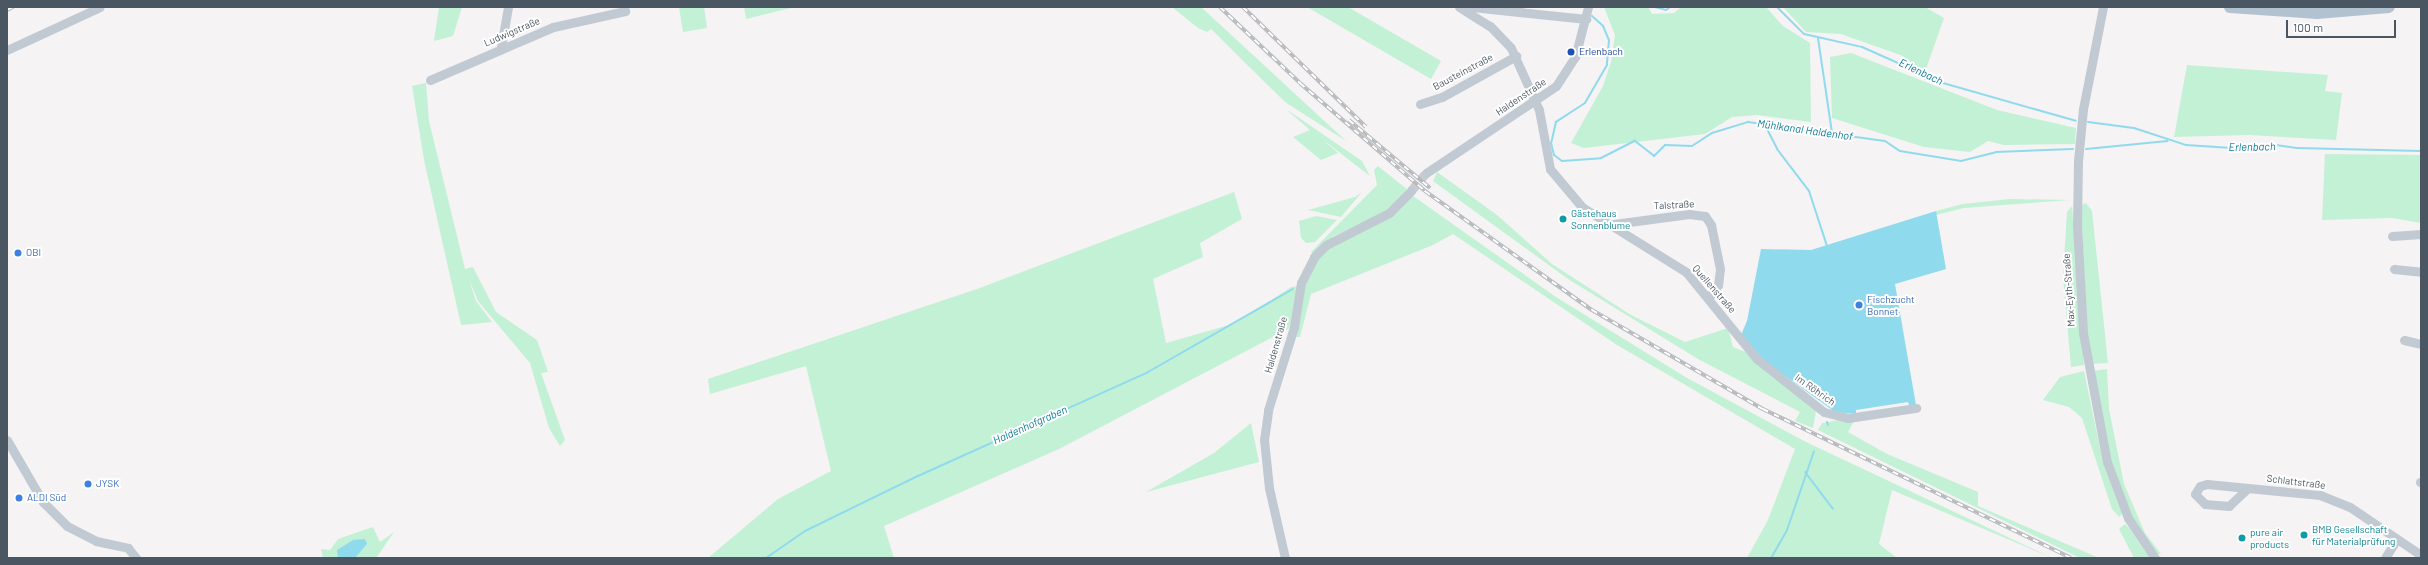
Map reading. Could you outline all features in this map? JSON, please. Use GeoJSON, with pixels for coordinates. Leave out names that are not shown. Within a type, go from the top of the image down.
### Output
{"type":"FeatureCollection","features":[{"type":"Feature","properties":{"kind":"main road"},"geometry":{"type":"LineString","coordinates":[[2230,7],[2317,13],[2389,7]]}},
{"type":"Feature","properties":{"kind":"street"},"geometry":{"type":"LineString","coordinates":[[7,50],[100,7]]}},
{"type":"Feature","properties":{"kind":"street"},"geometry":{"type":"LineString","coordinates":[[501,47],[508,7]]}},
{"type":"Feature","properties":{"kind":"street","name":"Ludwigstraße"},"geometry":{"type":"LineString","coordinates":[[430,80],[501,47],[553,27],[625,11],[624,7]]}},
{"type":"Feature","properties":{"kind":"street"},"geometry":{"type":"LineString","coordinates":[[1461,7],[1498,33],[1516,56],[1535,102]]}},
{"type":"Feature","properties":{"kind":"street"},"geometry":{"type":"LineString","coordinates":[[1472,7],[1586,20]]}},
{"type":"Feature","properties":{"kind":"street","name":"Haldenstraße"},"geometry":{"type":"LineString","coordinates":[[1426,173],[1535,102],[1567,73],[1586,20],[1588,7]]}},
{"type":"Feature","properties":{"kind":"street","name":"Max-Eyth-Straße"},"geometry":{"type":"LineString","coordinates":[[2103,7],[2083,109],[2078,161],[2078,248],[2083,333],[2107,462],[2128,518],[2155,558]]}},
{"type":"Feature","properties":{"kind":"street","name":"Bausteinstraße"},"geometry":{"type":"LineString","coordinates":[[1420,104],[1450,93],[1516,56]]}},
{"type":"Feature","properties":{"kind":"street","name":"Quellenstraße"},"geometry":{"type":"LineString","coordinates":[[1535,102],[1555,177],[1573,200],[1606,225],[1679,267],[1709,297],[1757,359]]}},
{"type":"Feature","properties":{"kind":"street","name":"Haldenstraße"},"geometry":{"type":"LineString","coordinates":[[1285,558],[1269,488],[1264,440],[1268,410],[1294,327],[1301,283],[1314,257],[1326,245],[1389,213],[1411,191]]}},
{"type":"Feature","properties":{"kind":"street","name":"Talstraße"},"geometry":{"type":"LineString","coordinates":[[1606,225],[1689,214],[1705,216],[1711,226],[1720,269],[1718,284],[1709,297]]}},
{"type":"Feature","properties":{"kind":"street"},"geometry":{"type":"LineString","coordinates":[[2392,236],[2421,234]]}},
{"type":"Feature","properties":{"kind":"street"},"geometry":{"type":"LineString","coordinates":[[2394,269],[2421,272]]}},
{"type":"Feature","properties":{"kind":"street"},"geometry":{"type":"LineString","coordinates":[[2404,340],[2421,344]]}},
{"type":"Feature","properties":{"kind":"street","name":"Im Röhrich"},"geometry":{"type":"LineString","coordinates":[[1757,359],[1832,416],[1848,418],[1916,408]]}},
{"type":"Feature","properties":{"kind":"street"},"geometry":{"type":"LineString","coordinates":[[7,440],[43,502],[67,526],[96,541],[128,548],[136,558]]}},
{"type":"Feature","properties":{"kind":"street","name":"Schlattstraße"},"geometry":{"type":"LineString","coordinates":[[2248,488],[2229,506],[2205,504],[2196,494],[2200,486],[2208,484],[2305,492],[2337,500],[2421,554]]}},
{"type":"Feature","properties":{"kind":"street"},"geometry":{"type":"LineString","coordinates":[[2385,558],[2397,539]]}},
{"type":"Feature","properties":{"kind":"green space"},"geometry":{"type":"Polygon","coordinates":[[[439,7],[462,7],[453,36],[434,41],[439,7]]]}},
{"type":"Feature","properties":{"kind":"green space"},"geometry":{"type":"Polygon","coordinates":[[[679,7],[704,7],[707,28],[683,32],[679,7]]]}},
{"type":"Feature","properties":{"kind":"green space"},"geometry":{"type":"Polygon","coordinates":[[[744,7],[795,7],[746,19],[744,7]]]}},
{"type":"Feature","properties":{"kind":"green space"},"geometry":{"type":"Polygon","coordinates":[[[1172,7],[1201,7],[1346,141],[1285,102],[1211,29],[1207,32],[1198,28],[1172,7]]]}},
{"type":"Feature","properties":{"kind":"green space"},"geometry":{"type":"Polygon","coordinates":[[[1307,7],[1348,7],[1441,61],[1431,79],[1307,7]]]}},
{"type":"Feature","properties":{"kind":"green space"},"geometry":{"type":"Polygon","coordinates":[[[1604,7],[1648,7],[1652,14],[1674,13],[1681,7],[1766,7],[1783,26],[1810,43],[1811,122],[1757,115],[1732,117],[1705,134],[1584,148],[1571,143],[1603,86],[1611,62],[1615,35],[1604,7]]]}},
{"type":"Feature","properties":{"kind":"green space"},"geometry":{"type":"Polygon","coordinates":[[[1783,7],[1925,7],[1944,18],[1926,69],[1916,67],[1903,56],[1841,34],[1806,32],[1783,7]]]}},
{"type":"Feature","properties":{"kind":"green space"},"geometry":{"type":"Polygon","coordinates":[[[1851,53],[1997,110],[2076,128],[2075,144],[2004,145],[1988,141],[1970,152],[1924,147],[1832,118],[1830,57],[1851,53]]]}},
{"type":"Feature","properties":{"kind":"green space"},"geometry":{"type":"Polygon","coordinates":[[[2187,65],[2328,75],[2325,91],[2342,93],[2336,140],[2249,135],[2174,137],[2187,65]]]}},
{"type":"Feature","properties":{"kind":"green space"},"geometry":{"type":"Polygon","coordinates":[[[426,83],[429,121],[465,269],[473,267],[496,312],[537,340],[548,372],[541,373],[565,440],[560,446],[549,428],[530,363],[478,301],[469,279],[476,301],[492,322],[461,325],[424,160],[412,86],[426,83]]]}},
{"type":"Feature","properties":{"kind":"green space"},"geometry":{"type":"Polygon","coordinates":[[[1286,109],[1362,161],[1370,176],[1322,139],[1338,153],[1321,160],[1293,137],[1310,130],[1286,109]]]}},
{"type":"Feature","properties":{"kind":"green space"},"geometry":{"type":"Polygon","coordinates":[[[2325,154],[2421,155],[2421,223],[2392,218],[2322,220],[2325,154]]]}},
{"type":"Feature","properties":{"kind":"green space"},"geometry":{"type":"Polygon","coordinates":[[[1378,166],[1408,190],[1382,214],[1334,236],[1313,254],[1311,252],[1377,185],[1374,170],[1378,166]]]}},
{"type":"Feature","properties":{"kind":"green space"},"geometry":{"type":"Polygon","coordinates":[[[1437,172],[1497,215],[1552,264],[1631,315],[1685,342],[1728,328],[1733,347],[1748,353],[1816,411],[1813,428],[1795,421],[1800,412],[1698,359],[1568,279],[1433,181],[1437,172]]]}},
{"type":"Feature","properties":{"kind":"green space"},"geometry":{"type":"Polygon","coordinates":[[[1234,192],[1242,219],[1200,243],[1203,257],[1153,279],[1166,343],[1236,323],[1291,287],[1298,286],[1290,328],[1059,449],[884,526],[894,558],[708,558],[778,499],[831,471],[806,366],[710,394],[708,379],[977,289],[1234,192]]]}},
{"type":"Feature","properties":{"kind":"green space"},"geometry":{"type":"Polygon","coordinates":[[[1362,192],[1341,217],[1308,210],[1355,197],[1362,192]]]}},
{"type":"Feature","properties":{"kind":"green space"},"geometry":{"type":"Polygon","coordinates":[[[1413,196],[1556,297],[1687,378],[1806,442],[2052,558],[1892,490],[1879,544],[1897,558],[1747,558],[1768,520],[1795,449],[1617,345],[1453,234],[1433,245],[1311,294],[1300,337],[1296,337],[1304,291],[1310,269],[1319,257],[1339,240],[1393,215],[1413,196]]]}},
{"type":"Feature","properties":{"kind":"green space"},"geometry":{"type":"Polygon","coordinates":[[[2010,199],[2070,200],[1964,208],[1936,215],[1936,211],[1963,204],[2010,199]]]}},
{"type":"Feature","properties":{"kind":"green space"},"geometry":{"type":"Polygon","coordinates":[[[2086,203],[2092,211],[2108,363],[2091,364],[2087,332],[2081,205],[2086,203]]]}},
{"type":"Feature","properties":{"kind":"green space"},"geometry":{"type":"Polygon","coordinates":[[[2072,206],[2084,365],[2071,367],[2063,276],[2067,212],[2072,206]]]}},
{"type":"Feature","properties":{"kind":"green space"},"geometry":{"type":"Polygon","coordinates":[[[1316,216],[1337,220],[1315,242],[1306,243],[1301,238],[1299,221],[1316,216]]]}},
{"type":"Feature","properties":{"kind":"green space"},"geometry":{"type":"Polygon","coordinates":[[[2107,369],[2109,409],[2124,484],[2145,533],[2161,554],[2156,554],[2130,516],[2110,461],[2092,371],[2107,369]]]}},
{"type":"Feature","properties":{"kind":"green space"},"geometry":{"type":"Polygon","coordinates":[[[2084,371],[2103,463],[2122,514],[2119,517],[2112,509],[2082,418],[2069,407],[2043,400],[2060,377],[2084,371]]]}},
{"type":"Feature","properties":{"kind":"green space"},"geometry":{"type":"Polygon","coordinates":[[[1839,420],[1854,421],[1848,432],[1887,454],[1978,492],[1978,506],[2099,558],[2080,558],[1818,430],[1822,423],[1839,420]]]}},
{"type":"Feature","properties":{"kind":"green space"},"geometry":{"type":"Polygon","coordinates":[[[1251,423],[1259,462],[1146,492],[1214,453],[1251,423]]]}},
{"type":"Feature","properties":{"kind":"green space"},"geometry":{"type":"Polygon","coordinates":[[[2125,524],[2150,558],[2134,558],[2119,529],[2125,524]]]}},
{"type":"Feature","properties":{"kind":"green space"},"geometry":{"type":"Polygon","coordinates":[[[373,527],[380,542],[394,532],[376,558],[323,558],[321,549],[330,550],[338,539],[373,527]]]}},
{"type":"Feature","properties":{"kind":"water","name":"Fischzucht Bonnet"},"geometry":{"type":"Polygon","coordinates":[[[1936,211],[1946,269],[1895,284],[1916,405],[1909,405],[1908,402],[1856,410],[1856,414],[1835,412],[1759,357],[1741,335],[1747,321],[1761,249],[1811,250],[1936,211]]]}},
{"type":"Feature","properties":{"kind":"water"},"geometry":{"type":"Polygon","coordinates":[[[365,539],[367,544],[355,558],[338,558],[337,550],[353,540],[365,539]]]}},
{"type":"Feature","properties":{"kind":"waterway","name":"Erlenbach"},"geometry":{"type":"LineString","coordinates":[[1655,7],[1666,10],[1670,7]]}},
{"type":"Feature","properties":{"kind":"waterway","name":"Erlenbach"},"geometry":{"type":"LineString","coordinates":[[1777,7],[1804,34],[1862,47],[1943,83],[2076,121]]}},
{"type":"Feature","properties":{"kind":"waterway","name":"Mühlkanal Haldenhof"},"geometry":{"type":"LineString","coordinates":[[1592,16],[1603,26],[1609,40],[1607,65],[1585,103],[1556,122],[1551,143],[1554,155],[1562,161],[1601,158],[1635,141],[1654,156],[1665,145],[1692,146],[1712,133],[1748,122],[1885,141],[1900,151],[1961,161],[1996,152],[2073,149]]}},
{"type":"Feature","properties":{"kind":"waterway"},"geometry":{"type":"LineString","coordinates":[[1818,38],[1832,133]]}},
{"type":"Feature","properties":{"kind":"waterway","name":"Erlenbach"},"geometry":{"type":"LineString","coordinates":[[2088,122],[2134,128],[2186,145],[2232,148],[2269,144],[2297,148],[2421,151]]}},
{"type":"Feature","properties":{"kind":"waterway"},"geometry":{"type":"LineString","coordinates":[[1765,125],[1777,149],[1809,191],[1827,246]]}},
{"type":"Feature","properties":{"kind":"waterway","name":"Mühlkanal Haldenhof"},"geometry":{"type":"LineString","coordinates":[[2086,149],[2168,141]]}},
{"type":"Feature","properties":{"kind":"waterway","name":"Haldenhofgraben"},"geometry":{"type":"LineString","coordinates":[[766,558],[805,531],[918,476],[1148,372],[1293,289]]}},
{"type":"Feature","properties":{"kind":"waterway"},"geometry":{"type":"LineString","coordinates":[[1771,558],[1787,530],[1814,451]]}},
{"type":"Feature","properties":{"kind":"waterway"},"geometry":{"type":"LineString","coordinates":[[1805,472],[1833,509]]}},
{"type":"Feature","properties":{"kind":"tunnel"},"geometry":{"type":"LineString","coordinates":[[1411,191],[1426,173]]}},
{"type":"Feature","properties":{"kind":"railway"},"geometry":{"type":"LineString","coordinates":[[7,10],[13,7]]}},
{"type":"Feature","properties":{"kind":"railway"},"geometry":{"type":"LineString","coordinates":[[1220,7],[1300,83],[1425,191],[1592,310],[1763,409],[2071,558]]}},
{"type":"Feature","properties":{"kind":"railway"},"geometry":{"type":"LineString","coordinates":[[1243,7],[1366,127]]}},
{"type":"Feature","properties":{"kind":"railway"},"geometry":{"type":"LineString","coordinates":[[1349,120],[1430,188]]}},
{"type":"Feature","properties":{"kind":"place","name":"Erlenbach"},"geometry":{"type":"Point","coordinates":[1571,52]}},
{"type":"Feature","properties":{"kind":"place","name":"Gästehaus Sonnenblume"},"geometry":{"type":"Point","coordinates":[1563,219]}},
{"type":"Feature","properties":{"kind":"place","name":"OBI"},"geometry":{"type":"Point","coordinates":[18,253]}},
{"type":"Feature","properties":{"kind":"place","name":"Fischzucht Bonnet"},"geometry":{"type":"Point","coordinates":[1859,305]}},
{"type":"Feature","properties":{"kind":"place","name":"JYSK"},"geometry":{"type":"Point","coordinates":[88,484]}},
{"type":"Feature","properties":{"kind":"place","name":"ALDI Süd"},"geometry":{"type":"Point","coordinates":[19,498]}},
{"type":"Feature","properties":{"kind":"place","name":"BMB Gesellschaft für Materialprüfung"},"geometry":{"type":"Point","coordinates":[2304,535]}},
{"type":"Feature","properties":{"kind":"place","name":"pure air products"},"geometry":{"type":"Point","coordinates":[2242,538]}}]}
